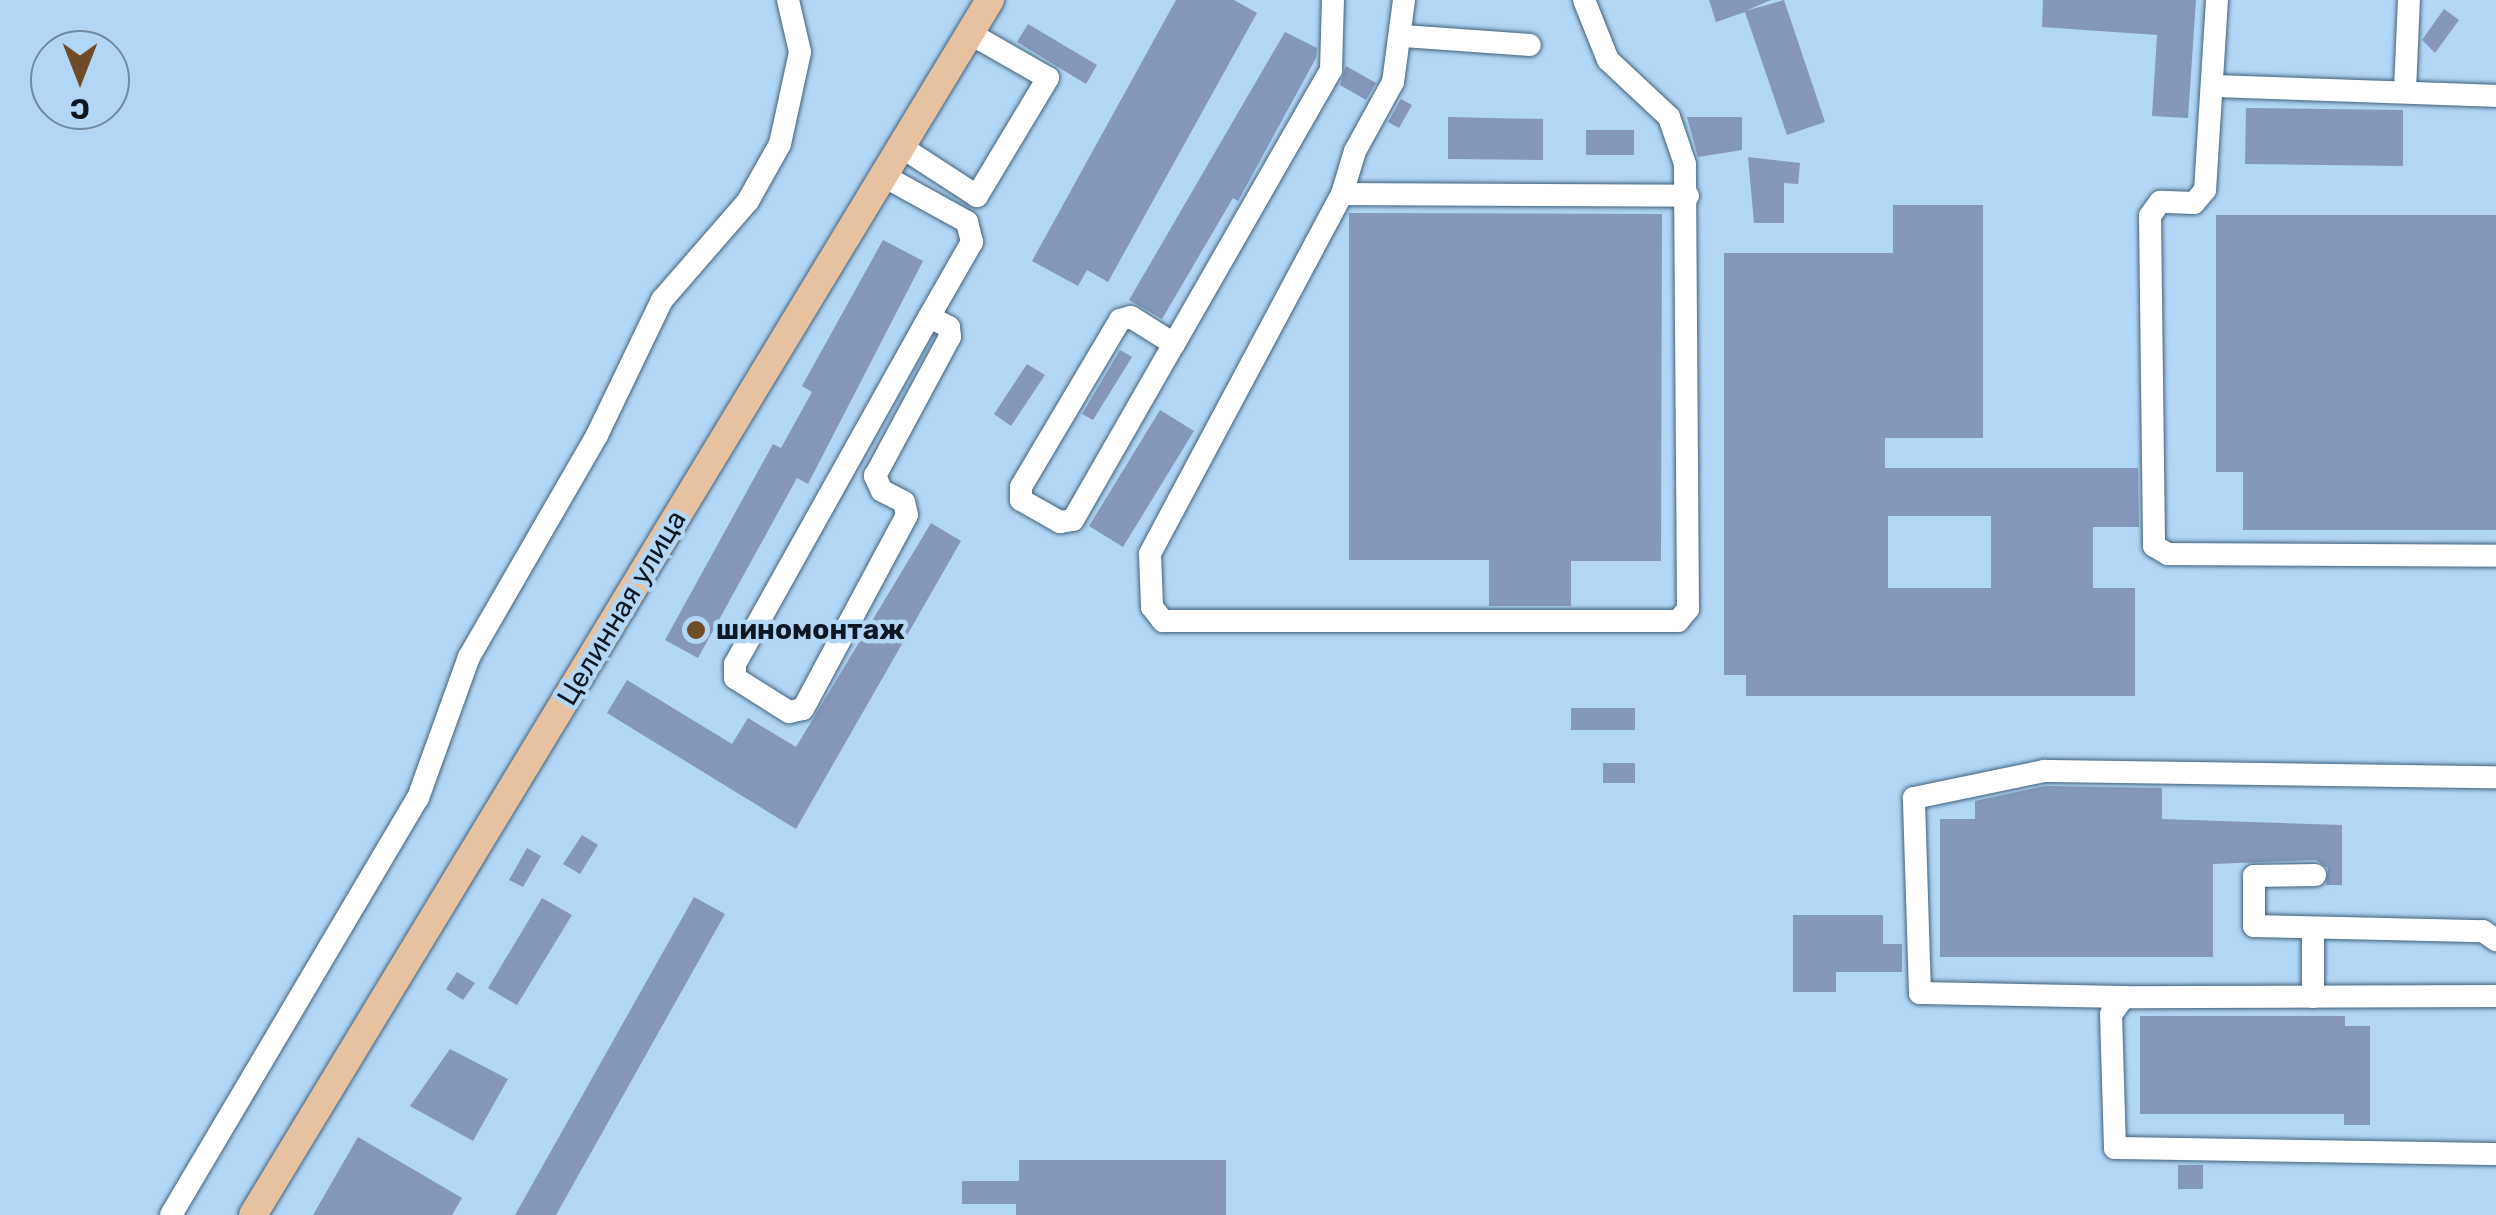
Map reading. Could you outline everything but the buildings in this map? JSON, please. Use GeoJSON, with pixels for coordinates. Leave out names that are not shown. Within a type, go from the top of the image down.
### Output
{"type":"FeatureCollection","features":[{"type":"Feature","properties":{"kind":"main road","name":"Целинная улица"},"geometry":{"type":"LineString","coordinates":[[253,1215],[990,0]]}},
{"type":"Feature","properties":{"kind":"lane"},"geometry":{"type":"LineString","coordinates":[[171,1215],[418,798],[469,658],[597,434],[662,300],[748,201],[780,144],[800,52],[788,0]]}},
{"type":"Feature","properties":{"kind":"lane"},"geometry":{"type":"LineString","coordinates":[[1174,344],[1131,317],[1120,320],[1021,487],[1021,500],[1060,522],[1073,520],[1174,344],[1331,70],[1333,0]]}},
{"type":"Feature","properties":{"kind":"lane"},"geometry":{"type":"LineString","coordinates":[[1404,0],[1404,36],[1393,82],[1355,151],[1342,194],[1150,554],[1152,607],[1164,621],[1678,620],[1688,609],[1688,196],[1668,117],[1617,73],[1584,0]]}},
{"type":"Feature","properties":{"kind":"lane"},"geometry":{"type":"LineString","coordinates":[[2217,0],[2201,199],[2160,202],[2150,216],[2154,546],[2168,554],[2496,556]]}},
{"type":"Feature","properties":{"kind":"lane"},"geometry":{"type":"LineString","coordinates":[[2404,90],[2409,0]]}},
{"type":"Feature","properties":{"kind":"lane"},"geometry":{"type":"LineString","coordinates":[[900,146],[978,196],[1048,78],[969,33]]}},
{"type":"Feature","properties":{"kind":"lane"},"geometry":{"type":"LineString","coordinates":[[1404,36],[1530,45]]}},
{"type":"Feature","properties":{"kind":"lane"},"geometry":{"type":"LineString","coordinates":[[2212,86],[2496,96]]}},
{"type":"Feature","properties":{"kind":"lane"},"geometry":{"type":"LineString","coordinates":[[882,174],[967,222],[972,232],[930,317],[736,664],[735,678],[789,712],[803,709],[907,515],[904,502],[882,491],[875,476],[950,337],[949,327],[930,317]]}},
{"type":"Feature","properties":{"kind":"lane"},"geometry":{"type":"LineString","coordinates":[[1342,194],[1688,196]]}},
{"type":"Feature","properties":{"kind":"lane"},"geometry":{"type":"LineString","coordinates":[[2496,777],[2044,771],[1914,798],[1920,993],[2496,996]]}},
{"type":"Feature","properties":{"kind":"lane"},"geometry":{"type":"LineString","coordinates":[[2315,875],[2260,875],[2252,882],[2254,926],[2483,930],[2496,940]]}},
{"type":"Feature","properties":{"kind":"lane"},"geometry":{"type":"LineString","coordinates":[[2313,929],[2313,997]]}},
{"type":"Feature","properties":{"kind":"lane"},"geometry":{"type":"LineString","coordinates":[[2124,997],[2111,1014],[2115,1148],[2496,1154]]}},
{"type":"Feature","properties":{"kind":"place","name":"шиномонтаж"},"geometry":{"type":"Point","coordinates":[696,630]}}]}
